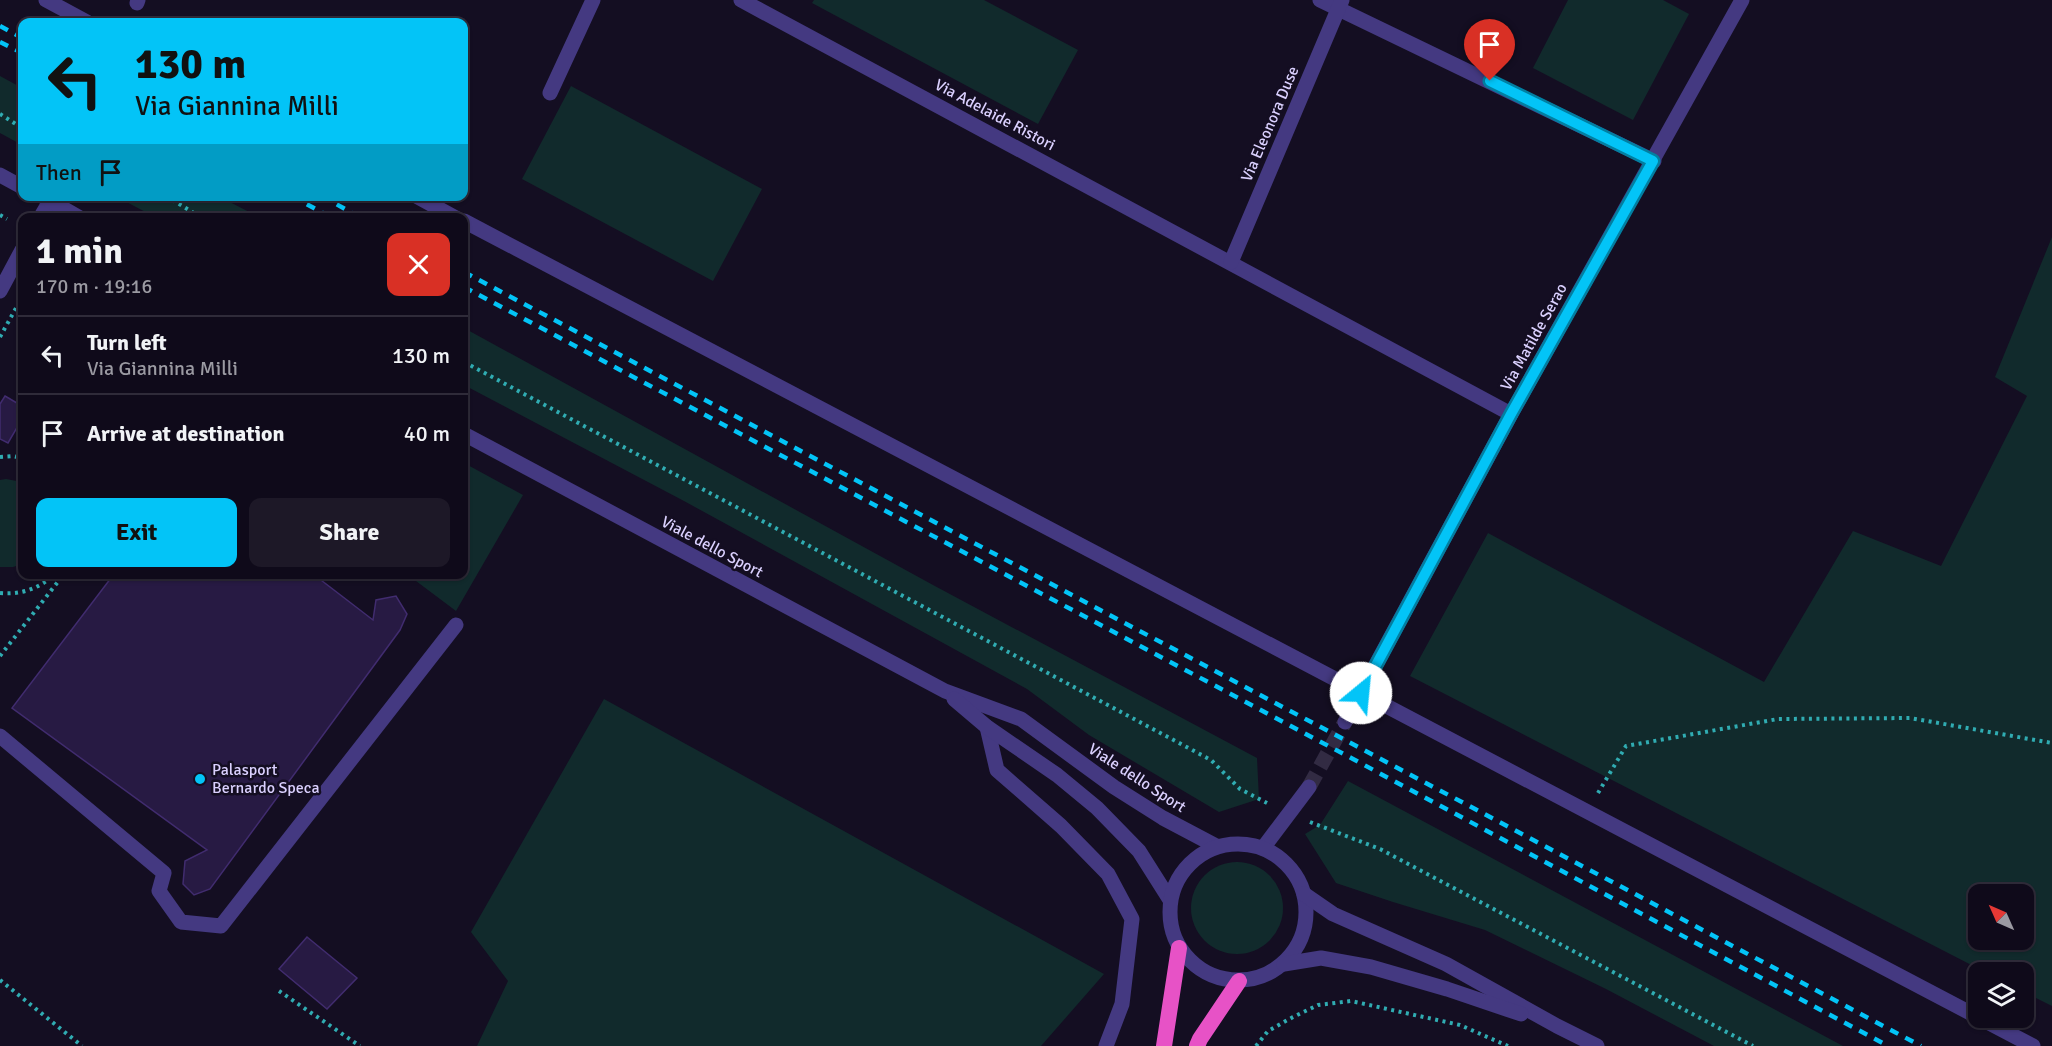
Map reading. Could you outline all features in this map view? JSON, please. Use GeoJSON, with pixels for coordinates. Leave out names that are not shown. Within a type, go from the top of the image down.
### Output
{"type":"FeatureCollection","features":[{"type":"Feature","properties":{"kind":"highway"},"geometry":{"type":"LineString","coordinates":[[1162,1046],[1179,948]]}},
{"type":"Feature","properties":{"kind":"highway"},"geometry":{"type":"LineString","coordinates":[[1198,1044],[1239,981]]}},
{"type":"Feature","properties":{"kind":"street"},"geometry":{"type":"LineString","coordinates":[[46,0],[80,18]]}},
{"type":"Feature","properties":{"kind":"street"},"geometry":{"type":"LineString","coordinates":[[550,93],[593,0]]}},
{"type":"Feature","properties":{"kind":"street","name":"Via Adelaide Ristori"},"geometry":{"type":"LineString","coordinates":[[741,0],[1511,414]]}},
{"type":"Feature","properties":{"kind":"street"},"geometry":{"type":"LineString","coordinates":[[1320,0],[1340,4],[1653,161]]}},
{"type":"Feature","properties":{"kind":"street","name":"Via Matilde Serao"},"geometry":{"type":"LineString","coordinates":[[1345,722],[1511,414],[1742,0]]}},
{"type":"Feature","properties":{"kind":"street","name":"Via Eleonora Duse"},"geometry":{"type":"LineString","coordinates":[[1231,262],[1340,4]]}},
{"type":"Feature","properties":{"kind":"street"},"geometry":{"type":"LineString","coordinates":[[0,175],[18,185]]}},
{"type":"Feature","properties":{"kind":"street"},"geometry":{"type":"LineString","coordinates":[[50,201],[71,213]]}},
{"type":"Feature","properties":{"kind":"street"},"geometry":{"type":"LineString","coordinates":[[425,201],[447,213]]}},
{"type":"Feature","properties":{"kind":"street"},"geometry":{"type":"LineString","coordinates":[[468,223],[2033,1046]]}},
{"type":"Feature","properties":{"kind":"street"},"geometry":{"type":"LineString","coordinates":[[0,291],[18,257]]}},
{"type":"Feature","properties":{"kind":"street","name":"Viale dello Sport"},"geometry":{"type":"LineString","coordinates":[[468,436],[945,691],[1021,719],[1114,787],[1163,818],[1216,846]]}},
{"type":"Feature","properties":{"kind":"street"},"geometry":{"type":"LineString","coordinates":[[0,736],[164,873],[159,891],[181,922],[221,926],[456,625]]}},
{"type":"Feature","properties":{"kind":"street","name":"Viale dello Sport"},"geometry":{"type":"LineString","coordinates":[[945,691],[987,727],[1057,775],[1097,808],[1139,851],[1170,900]]}},
{"type":"Feature","properties":{"kind":"street"},"geometry":{"type":"LineString","coordinates":[[987,727],[997,770],[1061,826],[1108,874],[1132,919],[1122,1004],[1106,1046]]}},
{"type":"Feature","properties":{"kind":"street"},"geometry":{"type":"LineString","coordinates":[[1263,848],[1309,787]]}},
{"type":"Feature","properties":{"kind":"street"},"geometry":{"type":"LineString","coordinates":[[1284,964],[1304,933],[1307,909],[1304,894],[1292,868],[1270,850],[1248,843],[1216,846],[1191,861],[1175,882],[1170,900],[1171,930],[1179,948],[1197,967],[1209,974],[1239,981],[1262,976],[1284,964],[1321,958],[1371,967],[1447,988],[1557,1026]]}},
{"type":"Feature","properties":{"kind":"street"},"geometry":{"type":"LineString","coordinates":[[1304,894],[1334,914],[1446,964],[1597,1046]]}},
{"type":"Feature","properties":{"kind":"path"},"geometry":{"type":"LineString","coordinates":[[0,114],[18,125]]}},
{"type":"Feature","properties":{"kind":"path"},"geometry":{"type":"LineString","coordinates":[[174,201],[194,213]]}},
{"type":"Feature","properties":{"kind":"path"},"geometry":{"type":"LineString","coordinates":[[0,215],[7,219]]}},
{"type":"Feature","properties":{"kind":"path"},"geometry":{"type":"LineString","coordinates":[[0,337],[17,307]]}},
{"type":"Feature","properties":{"kind":"path"},"geometry":{"type":"LineString","coordinates":[[468,364],[1210,760],[1240,789],[1288,815],[1380,849],[1753,1046]]}},
{"type":"Feature","properties":{"kind":"path"},"geometry":{"type":"LineString","coordinates":[[0,457],[18,457]]}},
{"type":"Feature","properties":{"kind":"path"},"geometry":{"type":"LineString","coordinates":[[0,593],[15,594],[37,588],[49,579]]}},
{"type":"Feature","properties":{"kind":"path"},"geometry":{"type":"LineString","coordinates":[[0,656],[60,579]]}},
{"type":"Feature","properties":{"kind":"path"},"geometry":{"type":"LineString","coordinates":[[1587,812],[1626,746],[1778,719],[1910,718],[2052,743]]}},
{"type":"Feature","properties":{"kind":"path"},"geometry":{"type":"LineString","coordinates":[[0,980],[82,1046]]}},
{"type":"Feature","properties":{"kind":"path"},"geometry":{"type":"LineString","coordinates":[[279,992],[360,1046]]}},
{"type":"Feature","properties":{"kind":"path"},"geometry":{"type":"LineString","coordinates":[[1256,1046],[1268,1031],[1318,1005],[1351,1001],[1460,1024],[1508,1046]]}},
{"type":"Feature","properties":{"kind":"green space"},"geometry":{"type":"Polygon","coordinates":[[[814,0],[984,0],[1078,50],[1038,124],[812,3],[814,0]]]}},
{"type":"Feature","properties":{"kind":"green space"},"geometry":{"type":"Polygon","coordinates":[[[1568,0],[1663,0],[1689,14],[1633,120],[1533,68],[1568,0]]]}},
{"type":"Feature","properties":{"kind":"green space"},"geometry":{"type":"Polygon","coordinates":[[[0,76],[18,86],[18,143],[0,133],[0,76]]]}},
{"type":"Feature","properties":{"kind":"green space"},"geometry":{"type":"Polygon","coordinates":[[[571,86],[762,189],[713,281],[522,179],[571,86]]]}},
{"type":"Feature","properties":{"kind":"green space"},"geometry":{"type":"Polygon","coordinates":[[[125,201],[228,201],[251,213],[147,213],[125,201]]]}},
{"type":"Feature","properties":{"kind":"green space"},"geometry":{"type":"Polygon","coordinates":[[[2052,237],[2052,1006],[2034,997],[2034,962],[1968,963],[1410,676],[1488,533],[1764,682],[1853,531],[1941,566],[2027,396],[1995,377],[2052,237]]]}},
{"type":"Feature","properties":{"kind":"green space"},"geometry":{"type":"Polygon","coordinates":[[[468,330],[933,585],[1257,758],[1259,799],[1219,812],[1089,735],[1027,689],[684,501],[468,387],[468,330]]]}},
{"type":"Feature","properties":{"kind":"green space"},"geometry":{"type":"Polygon","coordinates":[[[468,465],[523,495],[456,611],[413,579],[468,579],[468,465]]]}},
{"type":"Feature","properties":{"kind":"green space"},"geometry":{"type":"Polygon","coordinates":[[[0,480],[18,481],[18,565],[13,567],[0,567],[0,480]]]}},
{"type":"Feature","properties":{"kind":"green space"},"geometry":{"type":"Polygon","coordinates":[[[604,699],[1104,974],[1041,1046],[477,1046],[508,981],[471,932],[604,699]]]}},
{"type":"Feature","properties":{"kind":"green space"},"geometry":{"type":"Polygon","coordinates":[[[1348,781],[1843,1046],[1714,1046],[1606,989],[1485,930],[1336,883],[1305,834],[1320,825],[1348,781]]]}},
{"type":"Feature","properties":{"kind":"green space"},"geometry":{"type":"Polygon","coordinates":[[[1237,862],[1263,870],[1275,882],[1283,908],[1275,934],[1263,946],[1237,954],[1211,946],[1199,934],[1191,908],[1199,882],[1211,870],[1237,862]]]}},
{"type":"Feature","properties":{"kind":"building"},"geometry":{"type":"Polygon","coordinates":[[[5,396],[18,404],[18,426],[8,443],[0,439],[0,404],[5,396]]]}},
{"type":"Feature","properties":{"kind":"building","name":"Palasport Bernardo Speca"},"geometry":{"type":"Polygon","coordinates":[[[110,579],[320,579],[373,620],[376,600],[396,596],[407,614],[400,630],[210,889],[194,895],[183,884],[185,861],[207,850],[12,708],[110,579]]]}},
{"type":"Feature","properties":{"kind":"building"},"geometry":{"type":"Polygon","coordinates":[[[307,937],[357,978],[327,1009],[279,969],[307,937]]]}},
{"type":"Feature","properties":{"kind":"tunnel"},"geometry":{"type":"LineString","coordinates":[[1309,787],[1345,722]]}},
{"type":"Feature","properties":{"kind":"railway"},"geometry":{"type":"LineString","coordinates":[[0,26],[18,36]]}},
{"type":"Feature","properties":{"kind":"railway"},"geometry":{"type":"LineString","coordinates":[[0,42],[18,51]]}},
{"type":"Feature","properties":{"kind":"railway"},"geometry":{"type":"LineString","coordinates":[[301,201],[323,213]]}},
{"type":"Feature","properties":{"kind":"railway"},"geometry":{"type":"LineString","coordinates":[[331,201],[352,213]]}},
{"type":"Feature","properties":{"kind":"railway"},"geometry":{"type":"LineString","coordinates":[[468,274],[1921,1046]]}},
{"type":"Feature","properties":{"kind":"railway"},"geometry":{"type":"LineString","coordinates":[[468,289],[1888,1046]]}},
{"type":"Feature","properties":{"kind":"place","name":"Palasport Bernardo Speca"},"geometry":{"type":"Point","coordinates":[200,779]}},
{"type":"Feature","properties":{"kind":"route"},"geometry":{"type":"LineString","coordinates":[[1361,693],[1511,414],[1653,161],[1490,81]]}}]}
